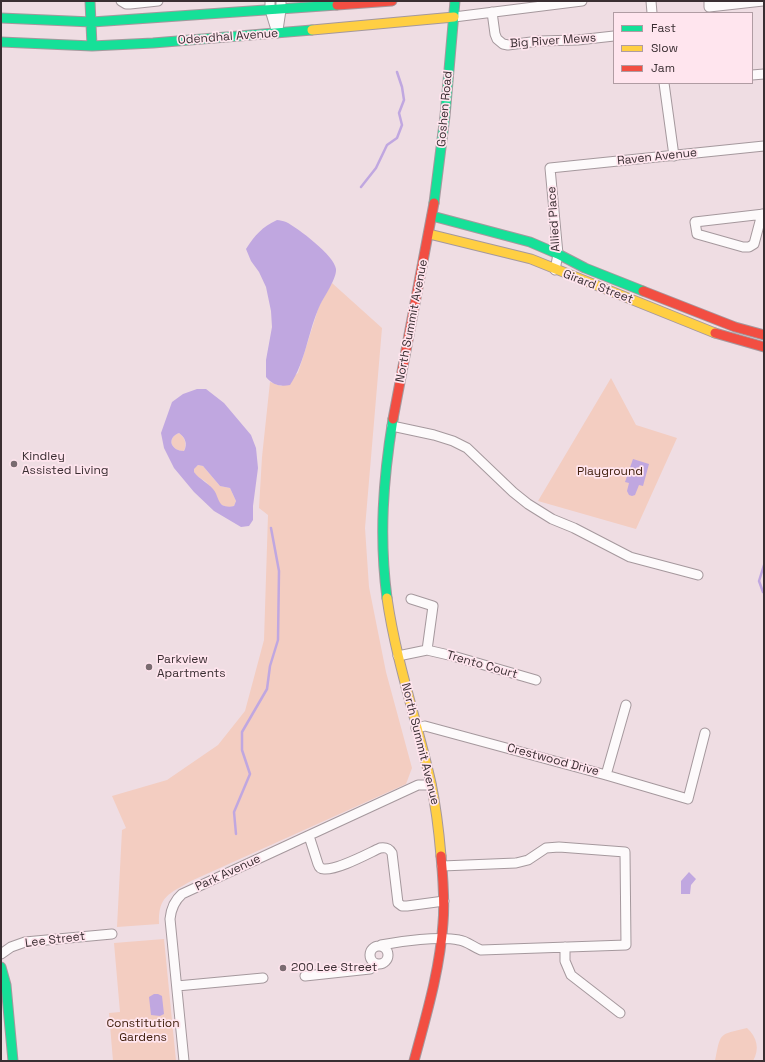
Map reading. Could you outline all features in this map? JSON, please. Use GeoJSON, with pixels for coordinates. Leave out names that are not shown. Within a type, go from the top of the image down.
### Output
{"type":"FeatureCollection","features":[{"type":"Feature","properties":{"kind":"street"},"geometry":{"type":"LineString","coordinates":[[90,1],[92,46]]}},
{"type":"Feature","properties":{"kind":"street"},"geometry":{"type":"LineString","coordinates":[[121,1],[126,4],[158,1]]}},
{"type":"Feature","properties":{"kind":"street","name":"Odendhal Avenue"},"geometry":{"type":"LineString","coordinates":[[1,18],[92,22],[281,5],[392,1]]}},
{"type":"Feature","properties":{"kind":"street","name":"Goshen Road"},"geometry":{"type":"LineString","coordinates":[[432,216],[442,151],[455,1]]}},
{"type":"Feature","properties":{"kind":"street"},"geometry":{"type":"LineString","coordinates":[[454,17],[582,1]]}},
{"type":"Feature","properties":{"kind":"street"},"geometry":{"type":"LineString","coordinates":[[651,1],[652,12]]}},
{"type":"Feature","properties":{"kind":"street"},"geometry":{"type":"LineString","coordinates":[[709,1],[710,7],[762,1]]}},
{"type":"Feature","properties":{"kind":"street"},"geometry":{"type":"LineString","coordinates":[[277,33],[281,5]]}},
{"type":"Feature","properties":{"kind":"street"},"geometry":{"type":"LineString","coordinates":[[270,6],[277,33]]}},
{"type":"Feature","properties":{"kind":"street","name":"Big River Mews"},"geometry":{"type":"LineString","coordinates":[[492,12],[495,34],[503,44],[508,45],[539,41],[578,40],[613,36]]}},
{"type":"Feature","properties":{"kind":"street","name":"Odendhal Avenue"},"geometry":{"type":"LineString","coordinates":[[1,42],[92,46],[153,43],[454,17]]}},
{"type":"Feature","properties":{"kind":"street"},"geometry":{"type":"LineString","coordinates":[[753,76],[764,74]]}},
{"type":"Feature","properties":{"kind":"street"},"geometry":{"type":"LineString","coordinates":[[664,84],[674,156]]}},
{"type":"Feature","properties":{"kind":"street","name":"Raven Avenue"},"geometry":{"type":"LineString","coordinates":[[550,168],[764,146]]}},
{"type":"Feature","properties":{"kind":"street","name":"Allied Place"},"geometry":{"type":"LineString","coordinates":[[550,168],[558,254],[555,270]]}},
{"type":"Feature","properties":{"kind":"street"},"geometry":{"type":"LineString","coordinates":[[763,214],[754,244],[749,247],[743,247],[697,234],[695,222],[763,214]]}},
{"type":"Feature","properties":{"kind":"street","name":"North Summit Avenue"},"geometry":{"type":"LineString","coordinates":[[414,1061],[435,978],[442,939],[444,901],[442,866],[439,831],[431,785],[398,656],[388,608],[382,547],[384,494],[392,426],[432,216]]}},
{"type":"Feature","properties":{"kind":"street","name":"Girard Street"},"geometry":{"type":"LineString","coordinates":[[432,216],[530,242],[585,268],[622,283],[735,327],[764,335]]}},
{"type":"Feature","properties":{"kind":"street","name":"Girard Street"},"geometry":{"type":"LineString","coordinates":[[429,234],[530,259],[706,330],[764,347]]}},
{"type":"Feature","properties":{"kind":"street"},"geometry":{"type":"LineString","coordinates":[[392,426],[434,435],[466,448],[512,492],[528,504],[552,518],[630,557],[698,575]]}},
{"type":"Feature","properties":{"kind":"street"},"geometry":{"type":"LineString","coordinates":[[411,599],[433,606],[427,650]]}},
{"type":"Feature","properties":{"kind":"street","name":"Trento Court"},"geometry":{"type":"LineString","coordinates":[[398,656],[427,650],[536,680]]}},
{"type":"Feature","properties":{"kind":"street"},"geometry":{"type":"LineString","coordinates":[[606,775],[626,705]]}},
{"type":"Feature","properties":{"kind":"street","name":"Crestwood Drive"},"geometry":{"type":"LineString","coordinates":[[416,728],[426,726],[688,799],[705,732]]}},
{"type":"Feature","properties":{"kind":"street","name":"Park Avenue"},"geometry":{"type":"LineString","coordinates":[[184,1061],[170,919],[171,910],[177,899],[182,894],[418,785],[431,785]]}},
{"type":"Feature","properties":{"kind":"street"},"geometry":{"type":"LineString","coordinates":[[309,836],[319,867],[323,869],[338,867],[380,848],[386,847],[390,849],[392,853],[398,903],[402,906],[407,906],[444,901]]}},
{"type":"Feature","properties":{"kind":"street"},"geometry":{"type":"LineString","coordinates":[[305,976],[370,969],[377,964],[372,961],[370,954],[375,946],[398,942],[442,939],[460,940],[474,948],[481,950],[626,945],[625,852],[559,847],[546,848],[528,860],[516,863],[442,866]]}},
{"type":"Feature","properties":{"kind":"street","name":"Lee Street"},"geometry":{"type":"LineString","coordinates":[[1,954],[11,947],[25,942],[112,934]]}},
{"type":"Feature","properties":{"kind":"street"},"geometry":{"type":"LineString","coordinates":[[565,947],[565,961],[571,975],[620,1013]]}},
{"type":"Feature","properties":{"kind":"street"},"geometry":{"type":"LineString","coordinates":[[1,967],[6,985],[14,1061]]}},
{"type":"Feature","properties":{"kind":"street"},"geometry":{"type":"LineString","coordinates":[[177,986],[263,978]]}},
{"type":"Feature","properties":{"kind":"green space"},"geometry":{"type":"Polygon","coordinates":[[[332,283],[382,328],[365,528],[369,587],[386,672],[412,768],[406,784],[191,881],[177,889],[166,897],[160,907],[159,924],[117,927],[122,830],[126,828],[112,796],[167,780],[218,745],[245,711],[264,640],[268,515],[259,508],[262,457],[270,382],[281,386],[298,373],[319,306],[332,283]]]}},
{"type":"Feature","properties":{"kind":"green space","name":"Playground"},"geometry":{"type":"Polygon","coordinates":[[[611,378],[636,425],[677,438],[636,529],[538,501],[611,378]]]}},
{"type":"Feature","properties":{"kind":"green space"},"geometry":{"type":"Polygon","coordinates":[[[179,433],[185,441],[184,451],[173,447],[171,441],[175,435],[179,433]]]}},
{"type":"Feature","properties":{"kind":"green space"},"geometry":{"type":"Polygon","coordinates":[[[198,465],[203,466],[220,486],[230,488],[236,501],[234,506],[227,507],[220,504],[208,484],[195,473],[193,469],[198,465]]]}},
{"type":"Feature","properties":{"kind":"green space","name":"Constitution Gardens"},"geometry":{"type":"Polygon","coordinates":[[[164,939],[176,1061],[113,1061],[109,1013],[120,1012],[114,943],[164,939]]]}},
{"type":"Feature","properties":{"kind":"green space"},"geometry":{"type":"Polygon","coordinates":[[[747,1028],[755,1039],[757,1048],[753,1061],[715,1061],[718,1045],[722,1036],[747,1028]]]}},
{"type":"Feature","properties":{"kind":"shaded area"},"geometry":{"type":"Polygon","coordinates":[[[277,220],[292,225],[307,236],[323,250],[334,263],[336,269],[336,273],[316,315],[300,366],[290,385],[283,386],[274,384],[266,377],[266,360],[272,327],[271,311],[266,287],[246,249],[259,232],[277,220]]]}},
{"type":"Feature","properties":{"kind":"shaded area"},"geometry":{"type":"Polygon","coordinates":[[[197,389],[206,389],[224,403],[251,435],[256,448],[258,468],[253,506],[253,520],[249,526],[241,527],[214,511],[194,492],[174,468],[164,448],[161,433],[172,402],[183,394],[197,389]],[[179,433],[172,438],[171,441],[173,447],[184,451],[186,446],[185,441],[179,433]],[[198,465],[194,469],[194,472],[213,489],[221,504],[230,507],[234,506],[236,501],[230,488],[220,486],[203,466],[198,465]]]}},
{"type":"Feature","properties":{"kind":"shaded area"},"geometry":{"type":"Polygon","coordinates":[[[633,459],[649,464],[643,486],[639,485],[635,495],[632,496],[629,495],[627,491],[629,483],[625,482],[633,459]]]}},
{"type":"Feature","properties":{"kind":"shaded area"},"geometry":{"type":"Polygon","coordinates":[[[689,872],[696,879],[691,885],[690,894],[681,894],[681,881],[689,872]]]}},
{"type":"Feature","properties":{"kind":"shaded area"},"geometry":{"type":"Polygon","coordinates":[[[154,994],[162,996],[164,1014],[160,1016],[151,1015],[149,997],[154,994]]]}},
{"type":"Feature","properties":{"kind":"waterway"},"geometry":{"type":"LineString","coordinates":[[361,187],[376,168],[387,145],[397,138],[402,125],[399,113],[404,100],[402,87],[397,72]]}},
{"type":"Feature","properties":{"kind":"waterway"},"geometry":{"type":"LineString","coordinates":[[236,834],[234,812],[250,774],[242,750],[242,732],[267,689],[270,666],[278,640],[279,571],[271,528]]}},
{"type":"Feature","properties":{"kind":"waterway"},"geometry":{"type":"LineString","coordinates":[[763,592],[759,581],[764,565]]}},
{"type":"Feature","properties":{"kind":"traffic: fast"},"geometry":{"type":"LineString","coordinates":[[90,1],[92,46]]}},
{"type":"Feature","properties":{"kind":"traffic: fast"},"geometry":{"type":"LineString","coordinates":[[434,203],[445,116],[455,1]]}},
{"type":"Feature","properties":{"kind":"traffic: fast"},"geometry":{"type":"LineString","coordinates":[[1,18],[92,22],[337,5]]}},
{"type":"Feature","properties":{"kind":"traffic: fast"},"geometry":{"type":"LineString","coordinates":[[1,42],[92,46],[153,43],[312,30]]}},
{"type":"Feature","properties":{"kind":"traffic: fast"},"geometry":{"type":"LineString","coordinates":[[432,216],[530,242],[585,268],[643,291]]}},
{"type":"Feature","properties":{"kind":"traffic: fast"},"geometry":{"type":"LineString","coordinates":[[387,598],[383,553],[383,508],[393,419]]}},
{"type":"Feature","properties":{"kind":"traffic: fast"},"geometry":{"type":"LineString","coordinates":[[1,967],[6,985],[13,1061]]}},
{"type":"Feature","properties":{"kind":"traffic: slow"},"geometry":{"type":"LineString","coordinates":[[312,30],[454,17]]}},
{"type":"Feature","properties":{"kind":"traffic: slow"},"geometry":{"type":"LineString","coordinates":[[429,234],[531,259],[715,333]]}},
{"type":"Feature","properties":{"kind":"traffic: slow"},"geometry":{"type":"LineString","coordinates":[[387,598],[401,668],[431,783],[441,856]]}},
{"type":"Feature","properties":{"kind":"traffic: jam"},"geometry":{"type":"LineString","coordinates":[[337,5],[392,1]]}},
{"type":"Feature","properties":{"kind":"traffic: jam"},"geometry":{"type":"LineString","coordinates":[[393,419],[434,203]]}},
{"type":"Feature","properties":{"kind":"traffic: jam"},"geometry":{"type":"LineString","coordinates":[[643,291],[735,327],[764,335]]}},
{"type":"Feature","properties":{"kind":"traffic: jam"},"geometry":{"type":"LineString","coordinates":[[715,333],[764,347]]}},
{"type":"Feature","properties":{"kind":"traffic: jam"},"geometry":{"type":"LineString","coordinates":[[414,1061],[432,993],[439,958],[444,906],[441,856]]}},
{"type":"Feature","properties":{"kind":"place","name":"Kindley Assisted Living"},"geometry":{"type":"Point","coordinates":[14,464]}},
{"type":"Feature","properties":{"kind":"place","name":"Parkview Apartments"},"geometry":{"type":"Point","coordinates":[149,667]}},
{"type":"Feature","properties":{"kind":"place","name":"200 Lee Street"},"geometry":{"type":"Point","coordinates":[283,968]}}]}
